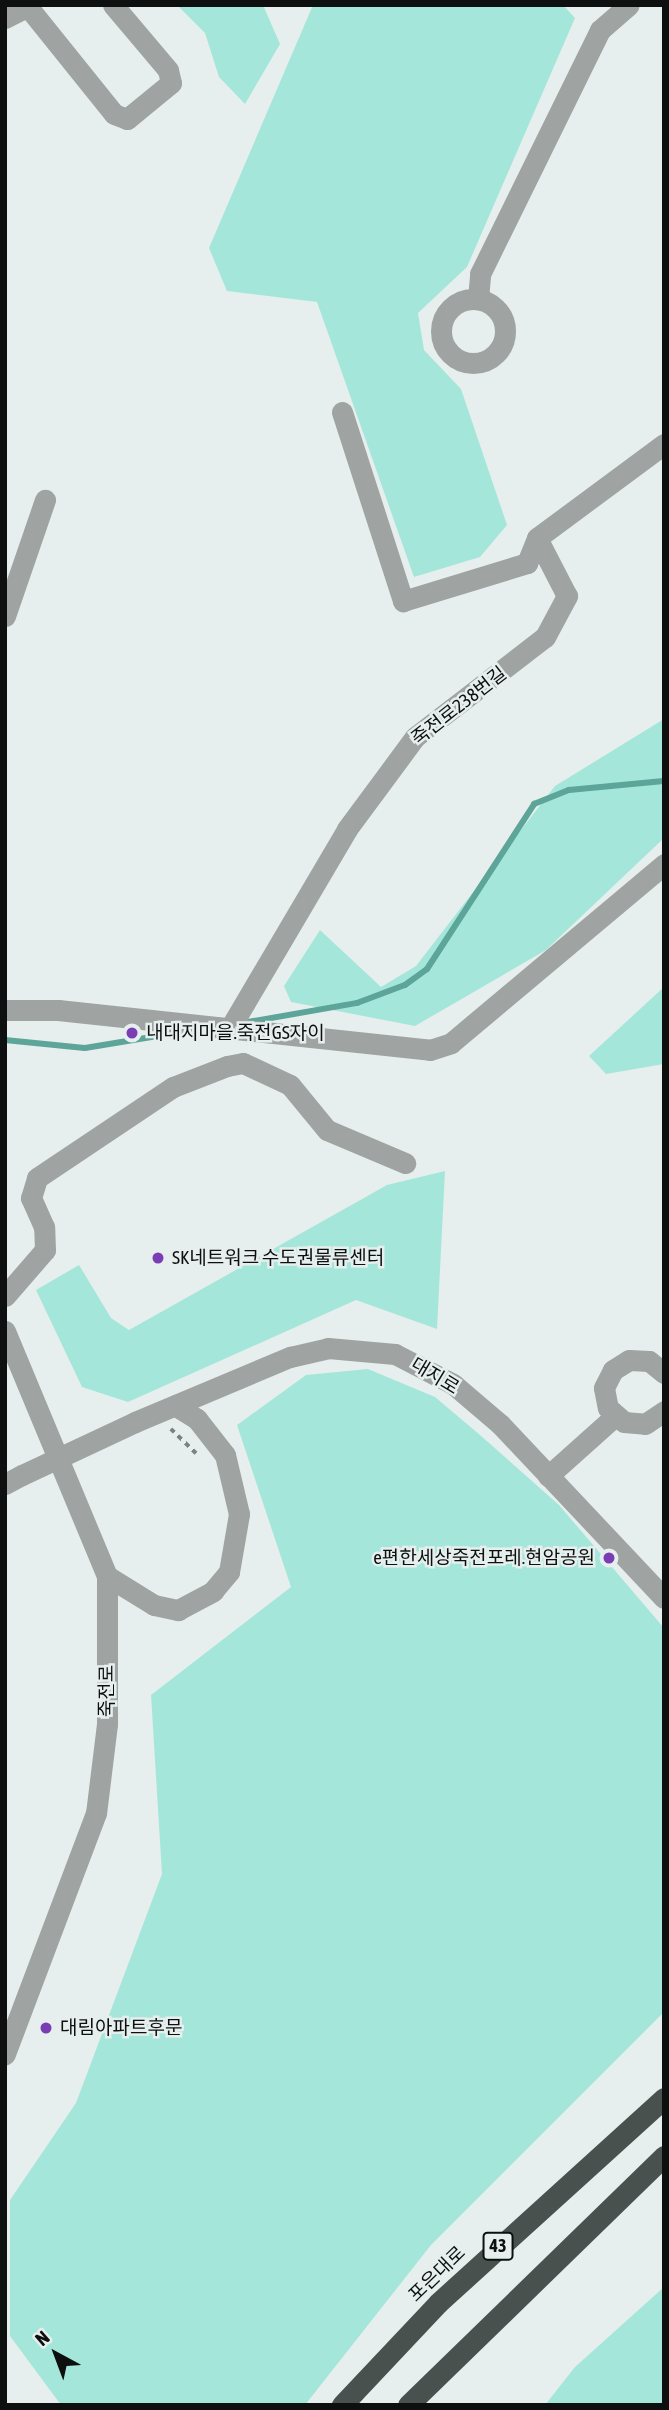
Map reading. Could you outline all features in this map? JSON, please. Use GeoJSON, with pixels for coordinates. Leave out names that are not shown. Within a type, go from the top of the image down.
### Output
{"type":"FeatureCollection","features":[{"type":"Feature","properties":{"kind":"highway","name":"포은대로"},"geometry":{"type":"LineString","coordinates":[[342,2405],[438,2303],[664,2098]]}},
{"type":"Feature","properties":{"kind":"highway","name":"43"},"geometry":{"type":"LineString","coordinates":[[408,2405],[664,2155]]}},
{"type":"Feature","properties":{"kind":"street"},"geometry":{"type":"LineString","coordinates":[[5,18],[30,6],[114,114],[127,119],[171,83],[168,70],[113,5]]}},
{"type":"Feature","properties":{"kind":"street"},"geometry":{"type":"LineString","coordinates":[[478,299],[480,274],[600,30],[629,5]]}},
{"type":"Feature","properties":{"kind":"street"},"geometry":{"type":"LineString","coordinates":[[342,412],[403,601],[527,563],[537,538],[664,444]]}},
{"type":"Feature","properties":{"kind":"street"},"geometry":{"type":"LineString","coordinates":[[5,616],[45,500]]}},
{"type":"Feature","properties":{"kind":"street","name":"죽전로238번길"},"geometry":{"type":"LineString","coordinates":[[234,1022],[347,829],[415,737],[545,637],[567,597],[537,538]]}},
{"type":"Feature","properties":{"kind":"street"},"geometry":{"type":"LineString","coordinates":[[5,1010],[189,1023],[234,1022],[412,1052],[451,1043],[664,864]]}},
{"type":"Feature","properties":{"kind":"street"},"geometry":{"type":"LineString","coordinates":[[5,1296],[45,1250],[44,1227],[31,1198],[37,1178],[173,1087],[227,1066],[243,1063],[290,1084],[327,1130],[405,1163]]}},
{"type":"Feature","properties":{"kind":"street","name":"죽전로"},"geometry":{"type":"LineString","coordinates":[[5,1331],[107,1576],[107,1724],[96,1813],[5,2054]]}},
{"type":"Feature","properties":{"kind":"street","name":"대지로"},"geometry":{"type":"LineString","coordinates":[[14,1480],[174,1405],[290,1357],[364,1347],[426,1366],[453,1384],[548,1476],[664,1598]]}},
{"type":"Feature","properties":{"kind":"street"},"geometry":{"type":"LineString","coordinates":[[615,1416],[604,1388],[608,1364],[639,1359],[664,1373]]}},
{"type":"Feature","properties":{"kind":"street"},"geometry":{"type":"LineString","coordinates":[[107,1576],[153,1605],[178,1610],[213,1591],[229,1572],[239,1514],[225,1455],[197,1419],[174,1405]]}},
{"type":"Feature","properties":{"kind":"street"},"geometry":{"type":"LineString","coordinates":[[615,1416],[645,1424],[664,1411]]}},
{"type":"Feature","properties":{"kind":"street"},"geometry":{"type":"LineString","coordinates":[[548,1476],[615,1416]]}},
{"type":"Feature","properties":{"kind":"path"},"geometry":{"type":"LineString","coordinates":[[145,1418],[202,1459]]}},
{"type":"Feature","properties":{"kind":"green space"},"geometry":{"type":"Polygon","coordinates":[[[177,5],[263,5],[280,44],[245,104],[219,77],[205,33],[177,5]]]}},
{"type":"Feature","properties":{"kind":"green space"},"geometry":{"type":"Polygon","coordinates":[[[313,5],[563,5],[575,18],[467,267],[418,313],[424,350],[461,389],[507,525],[480,557],[414,577],[317,302],[227,291],[209,248],[313,5]]]}},
{"type":"Feature","properties":{"kind":"green space"},"geometry":{"type":"Polygon","coordinates":[[[664,719],[664,838],[546,950],[415,1026],[291,1002],[284,986],[320,930],[381,987],[416,966],[555,786],[664,719]]]}},
{"type":"Feature","properties":{"kind":"green space"},"geometry":{"type":"Polygon","coordinates":[[[664,987],[664,1064],[606,1074],[589,1056],[664,987]]]}},
{"type":"Feature","properties":{"kind":"green space"},"geometry":{"type":"Polygon","coordinates":[[[445,1171],[437,1329],[356,1300],[128,1402],[82,1387],[36,1290],[79,1265],[111,1318],[129,1330],[387,1185],[445,1171]]]}},
{"type":"Feature","properties":{"kind":"green space"},"geometry":{"type":"Polygon","coordinates":[[[368,1369],[435,1397],[480,1435],[559,1505],[664,1628],[664,2012],[431,2245],[305,2405],[61,2405],[10,2336],[10,2200],[76,2103],[162,1874],[151,1695],[291,1587],[237,1425],[306,1375],[368,1369]]]}},
{"type":"Feature","properties":{"kind":"green space"},"geometry":{"type":"Polygon","coordinates":[[[664,2287],[664,2405],[545,2405],[575,2367],[664,2287]]]}},
{"type":"Feature","properties":{"kind":"waterway"},"geometry":{"type":"LineString","coordinates":[[248,1022],[357,1003],[405,985],[427,969],[534,804],[569,790],[664,781]]}},
{"type":"Feature","properties":{"kind":"waterway"},"geometry":{"type":"LineString","coordinates":[[5,1040],[85,1048],[182,1032]]}},
{"type":"Feature","properties":{"kind":"place","name":"내대지마을.죽전GS자이"},"geometry":{"type":"Point","coordinates":[132,1033]}},
{"type":"Feature","properties":{"kind":"place","name":"SK네트워크 수도권물류센터"},"geometry":{"type":"Point","coordinates":[158,1258]}},
{"type":"Feature","properties":{"kind":"place","name":"e편한세상죽전포레.현암공원"},"geometry":{"type":"Point","coordinates":[609,1558]}},
{"type":"Feature","properties":{"kind":"place","name":"대림아파트후문"},"geometry":{"type":"Point","coordinates":[46,2028]}}]}
